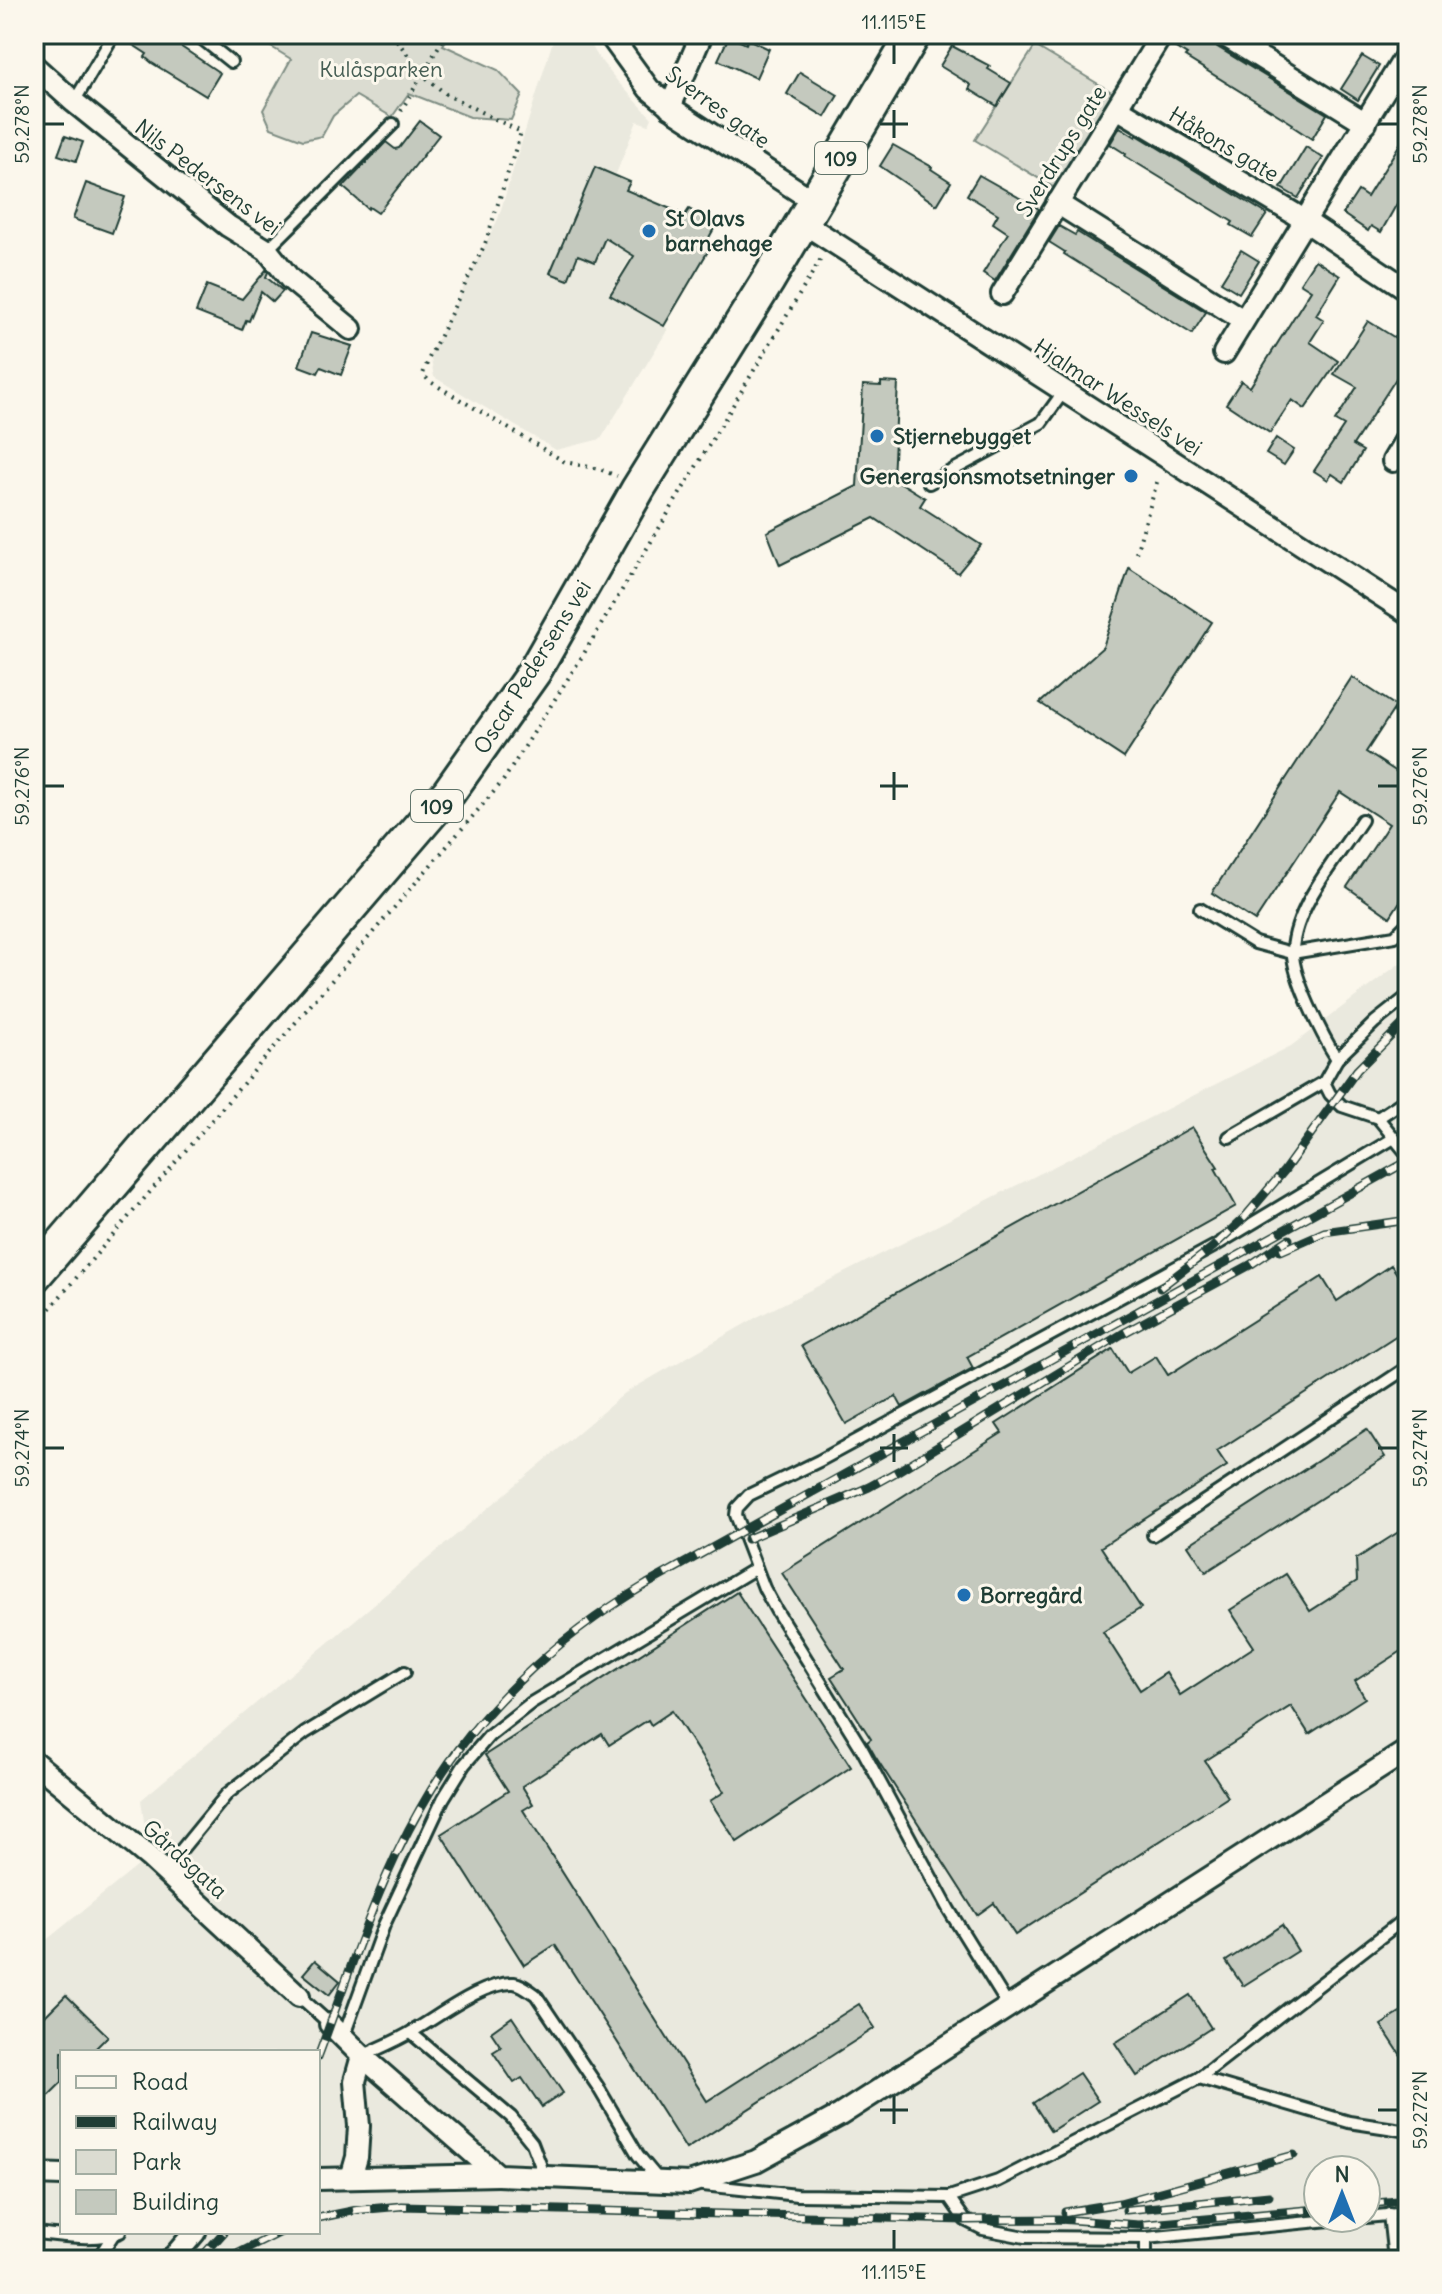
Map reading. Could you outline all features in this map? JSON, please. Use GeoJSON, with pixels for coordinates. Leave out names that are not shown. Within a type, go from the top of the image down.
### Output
{"type":"FeatureCollection","features":[{"type":"Feature","properties":{"kind":"main road","name":"Oscar Pedersens vei"},"geometry":{"type":"LineString","coordinates":[[34,1276],[449,792],[534,672],[638,489],[914,34]]}},
{"type":"Feature","properties":{"kind":"street","name":"Sverres gate"},"geometry":{"type":"LineString","coordinates":[[609,34],[649,89],[808,212]]}},
{"type":"Feature","properties":{"kind":"street"},"geometry":{"type":"LineString","coordinates":[[670,107],[702,34]]}},
{"type":"Feature","properties":{"kind":"street","name":"Sverdrups gate"},"geometry":{"type":"LineString","coordinates":[[1002,294],[1162,34]]}},
{"type":"Feature","properties":{"kind":"street"},"geometry":{"type":"LineString","coordinates":[[1222,34],[1366,123]]}},
{"type":"Feature","properties":{"kind":"street"},"geometry":{"type":"LineString","coordinates":[[1224,353],[1408,52]]}},
{"type":"Feature","properties":{"kind":"street","name":"Nils Pedersens vei"},"geometry":{"type":"LineString","coordinates":[[34,66],[228,226],[267,250],[290,279],[351,329]]}},
{"type":"Feature","properties":{"kind":"street","name":"Håkons gate"},"geometry":{"type":"LineString","coordinates":[[1117,108],[1306,221],[1408,290]]}},
{"type":"Feature","properties":{"kind":"street"},"geometry":{"type":"LineString","coordinates":[[1057,203],[1243,320]]}},
{"type":"Feature","properties":{"kind":"street","name":"Hjalmar Wessels vei"},"geometry":{"type":"LineString","coordinates":[[808,212],[1064,391],[1408,613]]}},
{"type":"Feature","properties":{"kind":"street"},"geometry":{"type":"LineString","coordinates":[[1393,461],[1408,436]]}},
{"type":"Feature","properties":{"kind":"street"},"geometry":{"type":"LineString","coordinates":[[320,2179],[498,2175],[689,2183],[756,2161],[840,2115],[1408,1750]]}},
{"type":"Feature","properties":{"kind":"street","name":"Gårdsgata"},"geometry":{"type":"LineString","coordinates":[[34,1762],[164,1871],[299,1996]]}},
{"type":"Feature","properties":{"kind":"street"},"geometry":{"type":"LineString","coordinates":[[337,2031],[498,2175]]}},
{"type":"Feature","properties":{"kind":"street"},"geometry":{"type":"LineString","coordinates":[[351,2178],[357,2157],[359,2126],[355,2081],[362,2056]]}},
{"type":"Feature","properties":{"kind":"street"},"geometry":{"type":"LineString","coordinates":[[34,2174],[60,2175]]}},
{"type":"Feature","properties":{"kind":"street"},"geometry":{"type":"LineString","coordinates":[[171,2260],[193,2234]]}},
{"type":"Feature","properties":{"kind":"lane"},"geometry":{"type":"LineString","coordinates":[[74,102],[114,34]]}},
{"type":"Feature","properties":{"kind":"lane"},"geometry":{"type":"LineString","coordinates":[[196,34],[231,62]]}},
{"type":"Feature","properties":{"kind":"lane"},"geometry":{"type":"LineString","coordinates":[[267,250],[393,124]]}},
{"type":"Feature","properties":{"kind":"lane"},"geometry":{"type":"LineString","coordinates":[[929,483],[1041,423],[1064,391]]}},
{"type":"Feature","properties":{"kind":"lane"},"geometry":{"type":"LineString","coordinates":[[1337,1059],[1303,988],[1292,953],[1303,910],[1362,820]]}},
{"type":"Feature","properties":{"kind":"lane"},"geometry":{"type":"LineString","coordinates":[[1200,909],[1255,943],[1292,953],[1395,936],[1408,923]]}},
{"type":"Feature","properties":{"kind":"lane"},"geometry":{"type":"LineString","coordinates":[[1229,1137],[1324,1082],[1337,1059],[1375,1022],[1408,996]]}},
{"type":"Feature","properties":{"kind":"lane"},"geometry":{"type":"LineString","coordinates":[[1324,1082],[1335,1101],[1342,1106],[1378,1118],[1408,1155]]}},
{"type":"Feature","properties":{"kind":"lane"},"geometry":{"type":"LineString","coordinates":[[1378,1118],[1408,1098]]}},
{"type":"Feature","properties":{"kind":"lane"},"geometry":{"type":"LineString","coordinates":[[1009,2007],[949,1910],[862,1749],[776,1610],[736,1515],[739,1503],[1213,1247],[1394,1138]]}},
{"type":"Feature","properties":{"kind":"lane"},"geometry":{"type":"LineString","coordinates":[[1153,1535],[1408,1367]]}},
{"type":"Feature","properties":{"kind":"lane"},"geometry":{"type":"LineString","coordinates":[[299,1996],[337,2031],[443,1799],[464,1765],[489,1736],[531,1703],[756,1568]]}},
{"type":"Feature","properties":{"kind":"lane"},"geometry":{"type":"LineString","coordinates":[[164,1871],[227,1794],[305,1733],[405,1672]]}},
{"type":"Feature","properties":{"kind":"lane"},"geometry":{"type":"LineString","coordinates":[[689,2183],[797,2195],[949,2197],[998,2181],[1199,2078],[1408,1916]]}},
{"type":"Feature","properties":{"kind":"lane"},"geometry":{"type":"LineString","coordinates":[[362,2056],[411,2033],[464,1999],[501,1985],[523,1985],[536,1995],[598,2087],[638,2155],[663,2183]]}},
{"type":"Feature","properties":{"kind":"lane"},"geometry":{"type":"LineString","coordinates":[[411,2033],[511,2117],[532,2143],[545,2177]]}},
{"type":"Feature","properties":{"kind":"lane"},"geometry":{"type":"LineString","coordinates":[[1199,2078],[1349,2122],[1408,2131]]}},
{"type":"Feature","properties":{"kind":"lane"},"geometry":{"type":"LineString","coordinates":[[949,2197],[965,2220],[983,2229],[1025,2237],[1146,2238],[1302,2223]]}},
{"type":"Feature","properties":{"kind":"lane"},"geometry":{"type":"LineString","coordinates":[[1382,2215],[1408,2213]]}},
{"type":"Feature","properties":{"kind":"lane"},"geometry":{"type":"LineString","coordinates":[[1389,2214],[1394,2260]]}},
{"type":"Feature","properties":{"kind":"lane"},"geometry":{"type":"LineString","coordinates":[[34,2233],[78,2236],[116,2234]]}},
{"type":"Feature","properties":{"kind":"lane"},"geometry":{"type":"LineString","coordinates":[[97,2260],[116,2234]]}},
{"type":"Feature","properties":{"kind":"lane"},"geometry":{"type":"LineString","coordinates":[[1146,2238],[1146,2260]]}},
{"type":"Feature","properties":{"kind":"path"},"geometry":{"type":"LineString","coordinates":[[392,34],[423,75],[447,95],[521,132],[485,244],[423,374],[429,381],[565,462],[614,474],[638,489]]}},
{"type":"Feature","properties":{"kind":"path"},"geometry":{"type":"LineString","coordinates":[[393,124],[446,34]]}},
{"type":"Feature","properties":{"kind":"path"},"geometry":{"type":"LineString","coordinates":[[1136,553],[1158,479]]}},
{"type":"Feature","properties":{"kind":"shaded area"},"geometry":{"type":"Polygon","coordinates":[[[555,34],[585,34],[598,57],[652,118],[649,125],[637,121],[616,174],[595,166],[560,245],[594,260],[604,237],[633,253],[609,293],[668,329],[601,439],[556,450],[434,377],[430,354],[498,219],[555,34]]]}},
{"type":"Feature","properties":{"kind":"shaded area"},"geometry":{"type":"Polygon","coordinates":[[[1408,957],[1408,2260],[34,2260],[34,1950],[149,1857],[141,1800],[625,1393],[757,1317],[1291,1046],[1408,957]]]}},
{"type":"Feature","properties":{"kind":"green space","name":"Kulåsparken"},"geometry":{"type":"Polygon","coordinates":[[[250,34],[450,34],[443,45],[498,70],[522,95],[511,120],[470,117],[409,93],[392,117],[356,96],[333,116],[322,136],[303,140],[271,128],[263,110],[291,59],[250,34]]]}},
{"type":"Feature","properties":{"kind":"green space"},"geometry":{"type":"Polygon","coordinates":[[[1035,46],[1115,94],[1063,193],[975,140],[1035,46]]]}},
{"type":"Feature","properties":{"kind":"building"},"geometry":{"type":"Polygon","coordinates":[[[122,34],[162,34],[220,73],[206,96],[152,63],[145,57],[147,54],[121,37],[122,34]]]}},
{"type":"Feature","properties":{"kind":"building"},"geometry":{"type":"Polygon","coordinates":[[[1175,34],[1196,34],[1327,114],[1312,139],[1185,57],[1187,55],[1171,45],[1175,34]]]}},
{"type":"Feature","properties":{"kind":"building"},"geometry":{"type":"Polygon","coordinates":[[[729,36],[746,44],[748,39],[769,49],[756,78],[718,60],[729,36]]]}},
{"type":"Feature","properties":{"kind":"building"},"geometry":{"type":"Polygon","coordinates":[[[952,46],[990,66],[988,69],[1011,83],[997,106],[940,66],[952,46]]]}},
{"type":"Feature","properties":{"kind":"building"},"geometry":{"type":"Polygon","coordinates":[[[1362,56],[1379,66],[1358,100],[1341,89],[1362,56]]]}},
{"type":"Feature","properties":{"kind":"building"},"geometry":{"type":"Polygon","coordinates":[[[800,72],[838,95],[825,117],[787,94],[800,72]]]}},
{"type":"Feature","properties":{"kind":"building"},"geometry":{"type":"Polygon","coordinates":[[[420,121],[439,135],[378,213],[368,209],[343,187],[386,142],[395,149],[399,148],[420,121]]]}},
{"type":"Feature","properties":{"kind":"building"},"geometry":{"type":"Polygon","coordinates":[[[1120,127],[1267,214],[1252,237],[1110,144],[1120,127]]]}},
{"type":"Feature","properties":{"kind":"building"},"geometry":{"type":"Polygon","coordinates":[[[1408,131],[1408,184],[1381,232],[1371,226],[1368,231],[1343,214],[1358,191],[1367,197],[1408,131]]]}},
{"type":"Feature","properties":{"kind":"building"},"geometry":{"type":"Polygon","coordinates":[[[65,136],[83,142],[76,161],[58,155],[65,136]]]}},
{"type":"Feature","properties":{"kind":"building"},"geometry":{"type":"Polygon","coordinates":[[[893,145],[932,167],[951,182],[937,205],[880,166],[893,145]]]}},
{"type":"Feature","properties":{"kind":"building"},"geometry":{"type":"Polygon","coordinates":[[[1306,147],[1323,158],[1298,198],[1281,188],[1306,147]]]}},
{"type":"Feature","properties":{"kind":"building"},"geometry":{"type":"Polygon","coordinates":[[[595,167],[630,182],[626,190],[685,215],[689,209],[716,225],[706,243],[711,246],[664,326],[610,295],[634,256],[605,238],[595,262],[578,255],[568,280],[550,273],[595,167]]]}},
{"type":"Feature","properties":{"kind":"building"},"geometry":{"type":"Polygon","coordinates":[[[979,175],[1039,209],[995,281],[983,273],[1008,233],[993,223],[998,214],[967,195],[979,175]]]}},
{"type":"Feature","properties":{"kind":"building"},"geometry":{"type":"Polygon","coordinates":[[[86,183],[125,197],[112,233],[73,219],[86,183]]]}},
{"type":"Feature","properties":{"kind":"building"},"geometry":{"type":"Polygon","coordinates":[[[1059,226],[1075,235],[1077,232],[1206,312],[1192,334],[1049,242],[1059,226]]]}},
{"type":"Feature","properties":{"kind":"building"},"geometry":{"type":"Polygon","coordinates":[[[1241,250],[1259,261],[1239,293],[1221,282],[1241,250]]]}},
{"type":"Feature","properties":{"kind":"building"},"geometry":{"type":"Polygon","coordinates":[[[1315,260],[1340,276],[1316,315],[1324,320],[1310,342],[1338,361],[1305,409],[1292,400],[1270,433],[1226,404],[1241,381],[1250,387],[1311,290],[1300,283],[1315,260]]]}},
{"type":"Feature","properties":{"kind":"building"},"geometry":{"type":"Polygon","coordinates":[[[266,270],[266,277],[283,291],[273,302],[261,292],[242,330],[196,312],[207,285],[242,299],[266,270]]]}},
{"type":"Feature","properties":{"kind":"building"},"geometry":{"type":"Polygon","coordinates":[[[1368,321],[1397,339],[1408,323],[1408,360],[1353,445],[1363,451],[1344,482],[1332,474],[1328,480],[1314,471],[1344,426],[1335,421],[1357,387],[1334,374],[1368,321]]]}},
{"type":"Feature","properties":{"kind":"building"},"geometry":{"type":"Polygon","coordinates":[[[311,333],[352,346],[341,375],[321,367],[318,373],[299,366],[311,333]]]}},
{"type":"Feature","properties":{"kind":"building","name":"Stjernebygget"},"geometry":{"type":"Polygon","coordinates":[[[881,382],[898,383],[893,478],[925,498],[920,506],[981,545],[958,573],[874,518],[780,565],[767,532],[857,486],[863,385],[881,386],[881,382]]]}},
{"type":"Feature","properties":{"kind":"building"},"geometry":{"type":"Polygon","coordinates":[[[1276,438],[1294,450],[1284,465],[1266,454],[1276,438]]]}},
{"type":"Feature","properties":{"kind":"building"},"geometry":{"type":"Polygon","coordinates":[[[1129,568],[1212,622],[1124,758],[1040,703],[1103,647],[1129,568]]]}},
{"type":"Feature","properties":{"kind":"building"},"geometry":{"type":"Polygon","coordinates":[[[1352,677],[1396,706],[1366,752],[1408,779],[1408,889],[1390,917],[1347,887],[1389,824],[1340,792],[1255,921],[1212,893],[1352,677]]]}},
{"type":"Feature","properties":{"kind":"building"},"geometry":{"type":"Polygon","coordinates":[[[1192,1127],[1218,1167],[1215,1168],[1236,1206],[967,1357],[973,1368],[902,1407],[896,1396],[846,1424],[801,1346],[1192,1127]]]}},
{"type":"Feature","properties":{"kind":"building","name":"Borregård"},"geometry":{"type":"Polygon","coordinates":[[[1391,1265],[1408,1291],[1408,1328],[1217,1451],[1227,1466],[1101,1547],[1141,1608],[1103,1632],[1140,1690],[1166,1673],[1180,1695],[1254,1647],[1230,1610],[1286,1574],[1310,1611],[1357,1581],[1356,1559],[1408,1526],[1408,1647],[1355,1681],[1365,1698],[1309,1734],[1291,1706],[1205,1761],[1228,1797],[1015,1935],[994,1903],[977,1915],[867,1742],[871,1739],[831,1677],[844,1669],[782,1573],[1002,1433],[996,1424],[1113,1349],[1128,1373],[1156,1356],[1168,1375],[1322,1277],[1337,1301],[1391,1265]]]}},
{"type":"Feature","properties":{"kind":"building"},"geometry":{"type":"Polygon","coordinates":[[[1367,1429],[1385,1457],[1206,1572],[1188,1545],[1367,1429]]]}},
{"type":"Feature","properties":{"kind":"building"},"geometry":{"type":"Polygon","coordinates":[[[737,1592],[851,1767],[737,1842],[710,1801],[724,1792],[672,1711],[651,1725],[648,1720],[609,1745],[602,1734],[522,1786],[533,1804],[523,1810],[707,2101],[859,2004],[875,2028],[686,2149],[555,1945],[524,1965],[441,1834],[508,1791],[485,1755],[737,1592]]]}},
{"type":"Feature","properties":{"kind":"building"},"geometry":{"type":"Polygon","coordinates":[[[1282,1925],[1298,1951],[1243,1986],[1226,1961],[1282,1925]]]}},
{"type":"Feature","properties":{"kind":"building"},"geometry":{"type":"Polygon","coordinates":[[[315,1960],[340,1981],[329,1995],[303,1974],[315,1960]]]}},
{"type":"Feature","properties":{"kind":"building"},"geometry":{"type":"Polygon","coordinates":[[[66,1995],[108,2036],[94,2050],[60,2050],[60,2084],[34,2110],[34,2027],[66,1995]]]}},
{"type":"Feature","properties":{"kind":"building"},"geometry":{"type":"Polygon","coordinates":[[[1190,1995],[1211,2028],[1137,2076],[1115,2043],[1190,1995]]]}},
{"type":"Feature","properties":{"kind":"building"},"geometry":{"type":"Polygon","coordinates":[[[1408,2008],[1408,2066],[1381,2025],[1408,2008]]]}},
{"type":"Feature","properties":{"kind":"building"},"geometry":{"type":"Polygon","coordinates":[[[512,2017],[563,2093],[542,2107],[522,2078],[514,2083],[493,2052],[501,2047],[491,2032],[512,2017]]]}},
{"type":"Feature","properties":{"kind":"building"},"geometry":{"type":"Polygon","coordinates":[[[1079,2073],[1098,2101],[1051,2131],[1033,2103],[1079,2073]]]}},
{"type":"Feature","properties":{"kind":"railway"},"geometry":{"type":"LineString","coordinates":[[1160,1288],[1213,1247],[1245,1217],[1284,1171],[1357,1070],[1408,1019]]}},
{"type":"Feature","properties":{"kind":"railway"},"geometry":{"type":"LineString","coordinates":[[320,2051],[377,1899],[420,1809],[465,1742],[518,1682],[548,1654],[647,1584],[1408,1161]]}},
{"type":"Feature","properties":{"kind":"railway"},"geometry":{"type":"LineString","coordinates":[[1281,1251],[1324,1232],[1408,1220]]}},
{"type":"Feature","properties":{"kind":"railway"},"geometry":{"type":"LineString","coordinates":[[747,1539],[869,1487],[898,1471],[1122,1334],[1250,1265],[1289,1239]]}},
{"type":"Feature","properties":{"kind":"railway"},"geometry":{"type":"LineString","coordinates":[[1065,2212],[1120,2203],[1294,2155]]}},
{"type":"Feature","properties":{"kind":"railway"},"geometry":{"type":"LineString","coordinates":[[1126,2210],[1269,2196]]}},
{"type":"Feature","properties":{"kind":"railway"},"geometry":{"type":"LineString","coordinates":[[1382,2202],[1408,2200]]}},
{"type":"Feature","properties":{"kind":"railway"},"geometry":{"type":"LineString","coordinates":[[320,2218],[402,2206],[965,2220],[1059,2219],[1139,2225],[1302,2210]]}},
{"type":"Feature","properties":{"kind":"railway"},"geometry":{"type":"LineString","coordinates":[[199,2260],[222,2234]]}},
{"type":"Feature","properties":{"kind":"railway"},"geometry":{"type":"LineString","coordinates":[[225,2260],[277,2234]]}},
{"type":"Feature","properties":{"kind":"place","name":"St Olavs barnehage"},"geometry":{"type":"Point","coordinates":[649,231]}},
{"type":"Feature","properties":{"kind":"place","name":"Stjernebygget"},"geometry":{"type":"Point","coordinates":[877,436]}},
{"type":"Feature","properties":{"kind":"place","name":"Generasjonsmotsetninger"},"geometry":{"type":"Point","coordinates":[1131,476]}},
{"type":"Feature","properties":{"kind":"place","name":"Borregård"},"geometry":{"type":"Point","coordinates":[964,1595]}}]}
